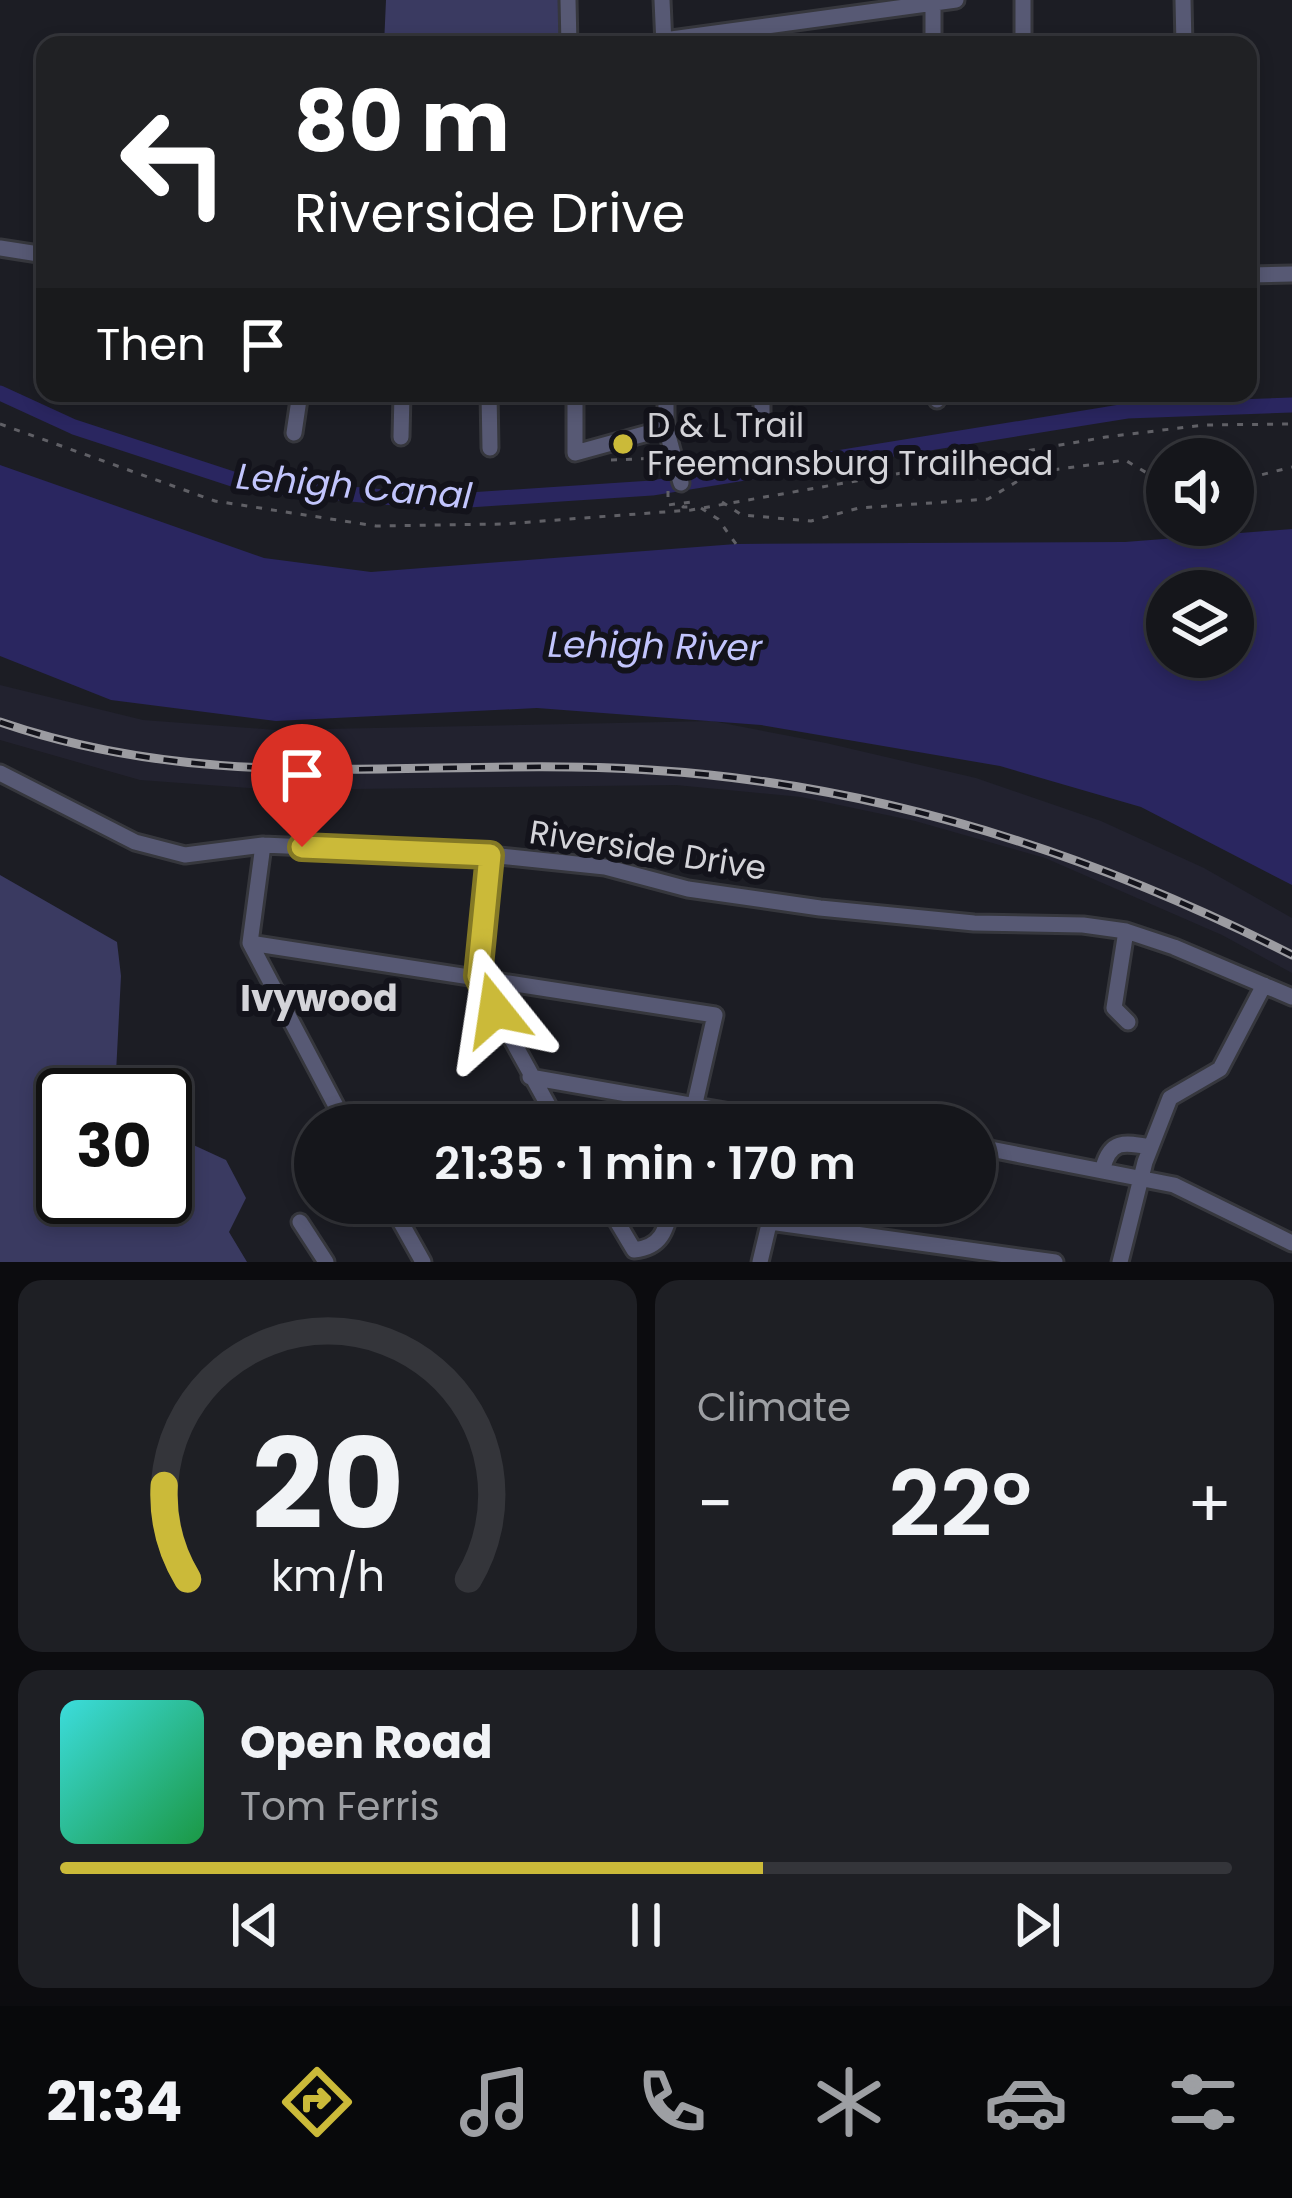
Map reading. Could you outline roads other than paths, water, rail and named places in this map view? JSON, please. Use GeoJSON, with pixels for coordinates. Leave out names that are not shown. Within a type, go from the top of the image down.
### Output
{"type":"FeatureCollection","features":[{"type":"Feature","properties":{"kind":"street"},"geometry":{"type":"LineString","coordinates":[[568,0],[568,36]]}},
{"type":"Feature","properties":{"kind":"street"},"geometry":{"type":"LineString","coordinates":[[662,0],[664,36]]}},
{"type":"Feature","properties":{"kind":"street"},"geometry":{"type":"LineString","coordinates":[[759,36],[956,0]]}},
{"type":"Feature","properties":{"kind":"street"},"geometry":{"type":"LineString","coordinates":[[1023,0],[1023,36]]}},
{"type":"Feature","properties":{"kind":"street"},"geometry":{"type":"LineString","coordinates":[[1183,0],[1184,36]]}},
{"type":"Feature","properties":{"kind":"street"},"geometry":{"type":"LineString","coordinates":[[933,4],[933,36]]}},
{"type":"Feature","properties":{"kind":"street"},"geometry":{"type":"LineString","coordinates":[[0,248],[36,254]]}},
{"type":"Feature","properties":{"kind":"street"},"geometry":{"type":"LineString","coordinates":[[1257,275],[1292,274]]}},
{"type":"Feature","properties":{"kind":"street"},"geometry":{"type":"LineString","coordinates":[[294,433],[299,402]]}},
{"type":"Feature","properties":{"kind":"street"},"geometry":{"type":"LineString","coordinates":[[401,437],[402,402]]}},
{"type":"Feature","properties":{"kind":"street"},"geometry":{"type":"LineString","coordinates":[[489,402],[490,448]]}},
{"type":"Feature","properties":{"kind":"street"},"geometry":{"type":"LineString","coordinates":[[575,402],[575,453],[666,428]]}},
{"type":"Feature","properties":{"kind":"street"},"geometry":{"type":"LineString","coordinates":[[666,402],[666,428],[681,483]]}},
{"type":"Feature","properties":{"kind":"street"},"geometry":{"type":"LineString","coordinates":[[762,402],[762,416]]}},
{"type":"Feature","properties":{"kind":"street","name":"Riverside Drive"},"geometry":{"type":"LineString","coordinates":[[0,773],[159,850],[185,855],[263,845],[490,855],[605,867],[688,889],[820,908],[1126,932],[1292,997]]}},
{"type":"Feature","properties":{"kind":"street"},"geometry":{"type":"LineString","coordinates":[[263,845],[250,943],[335,1104]]}},
{"type":"Feature","properties":{"kind":"street"},"geometry":{"type":"LineString","coordinates":[[490,855],[478,976],[546,1104]]}},
{"type":"Feature","properties":{"kind":"street"},"geometry":{"type":"LineString","coordinates":[[1126,932],[1114,1008],[1128,1022]]}},
{"type":"Feature","properties":{"kind":"street"},"geometry":{"type":"LineString","coordinates":[[250,943],[715,1015],[695,1104]]}},
{"type":"Feature","properties":{"kind":"street"},"geometry":{"type":"LineString","coordinates":[[1120,1262],[1141,1175],[1170,1098],[1220,1069],[1264,985]]}},
{"type":"Feature","properties":{"kind":"street"},"geometry":{"type":"LineString","coordinates":[[530,1077],[689,1104]]}},
{"type":"Feature","properties":{"kind":"street"},"geometry":{"type":"LineString","coordinates":[[1103,1168],[1111,1147],[1119,1143],[1150,1147]]}},
{"type":"Feature","properties":{"kind":"street"},"geometry":{"type":"LineString","coordinates":[[996,1149],[1141,1175],[1200,1195],[1292,1244]]}},
{"type":"Feature","properties":{"kind":"street"},"geometry":{"type":"LineString","coordinates":[[301,1224],[326,1262]]}},
{"type":"Feature","properties":{"kind":"street"},"geometry":{"type":"LineString","coordinates":[[402,1224],[423,1262]]}},
{"type":"Feature","properties":{"kind":"street"},"geometry":{"type":"LineString","coordinates":[[619,1224],[634,1250],[650,1249],[664,1237],[667,1224]]}},
{"type":"Feature","properties":{"kind":"street"},"geometry":{"type":"LineString","coordinates":[[760,1262],[770,1224]]}},
{"type":"Feature","properties":{"kind":"street"},"geometry":{"type":"LineString","coordinates":[[784,1224],[1055,1262]]}},
{"type":"Feature","properties":{"kind":"water","name":"Lehigh River"},"geometry":{"type":"Polygon","coordinates":[[[0,465],[264,558],[371,572],[736,544],[1146,540],[1146,546],[1254,546],[1254,532],[1292,529],[1292,885],[1141,807],[1000,766],[761,725],[537,708],[276,721],[111,700],[0,656],[0,465]]]}},
{"type":"Feature","properties":{"kind":"waterway","name":"Lehigh Canal"},"geometry":{"type":"LineString","coordinates":[[0,393],[74,427],[251,485],[439,502],[652,488],[1127,411],[1292,405]]}},
{"type":"Feature","properties":{"kind":"railway"},"geometry":{"type":"LineString","coordinates":[[0,722],[82,745],[163,760],[244,767],[650,770],[818,790],[980,829],[1060,855],[1216,918],[1292,955]]}},
{"type":"Feature","properties":{"kind":"place","name":"D & L Trail Freemansburg Trailhead"},"geometry":{"type":"Point","coordinates":[623,444]}},
{"type":"Feature","properties":{"kind":"district","name":"Ivywood"},"geometry":{"type":"Point","coordinates":[319,998]}}]}
